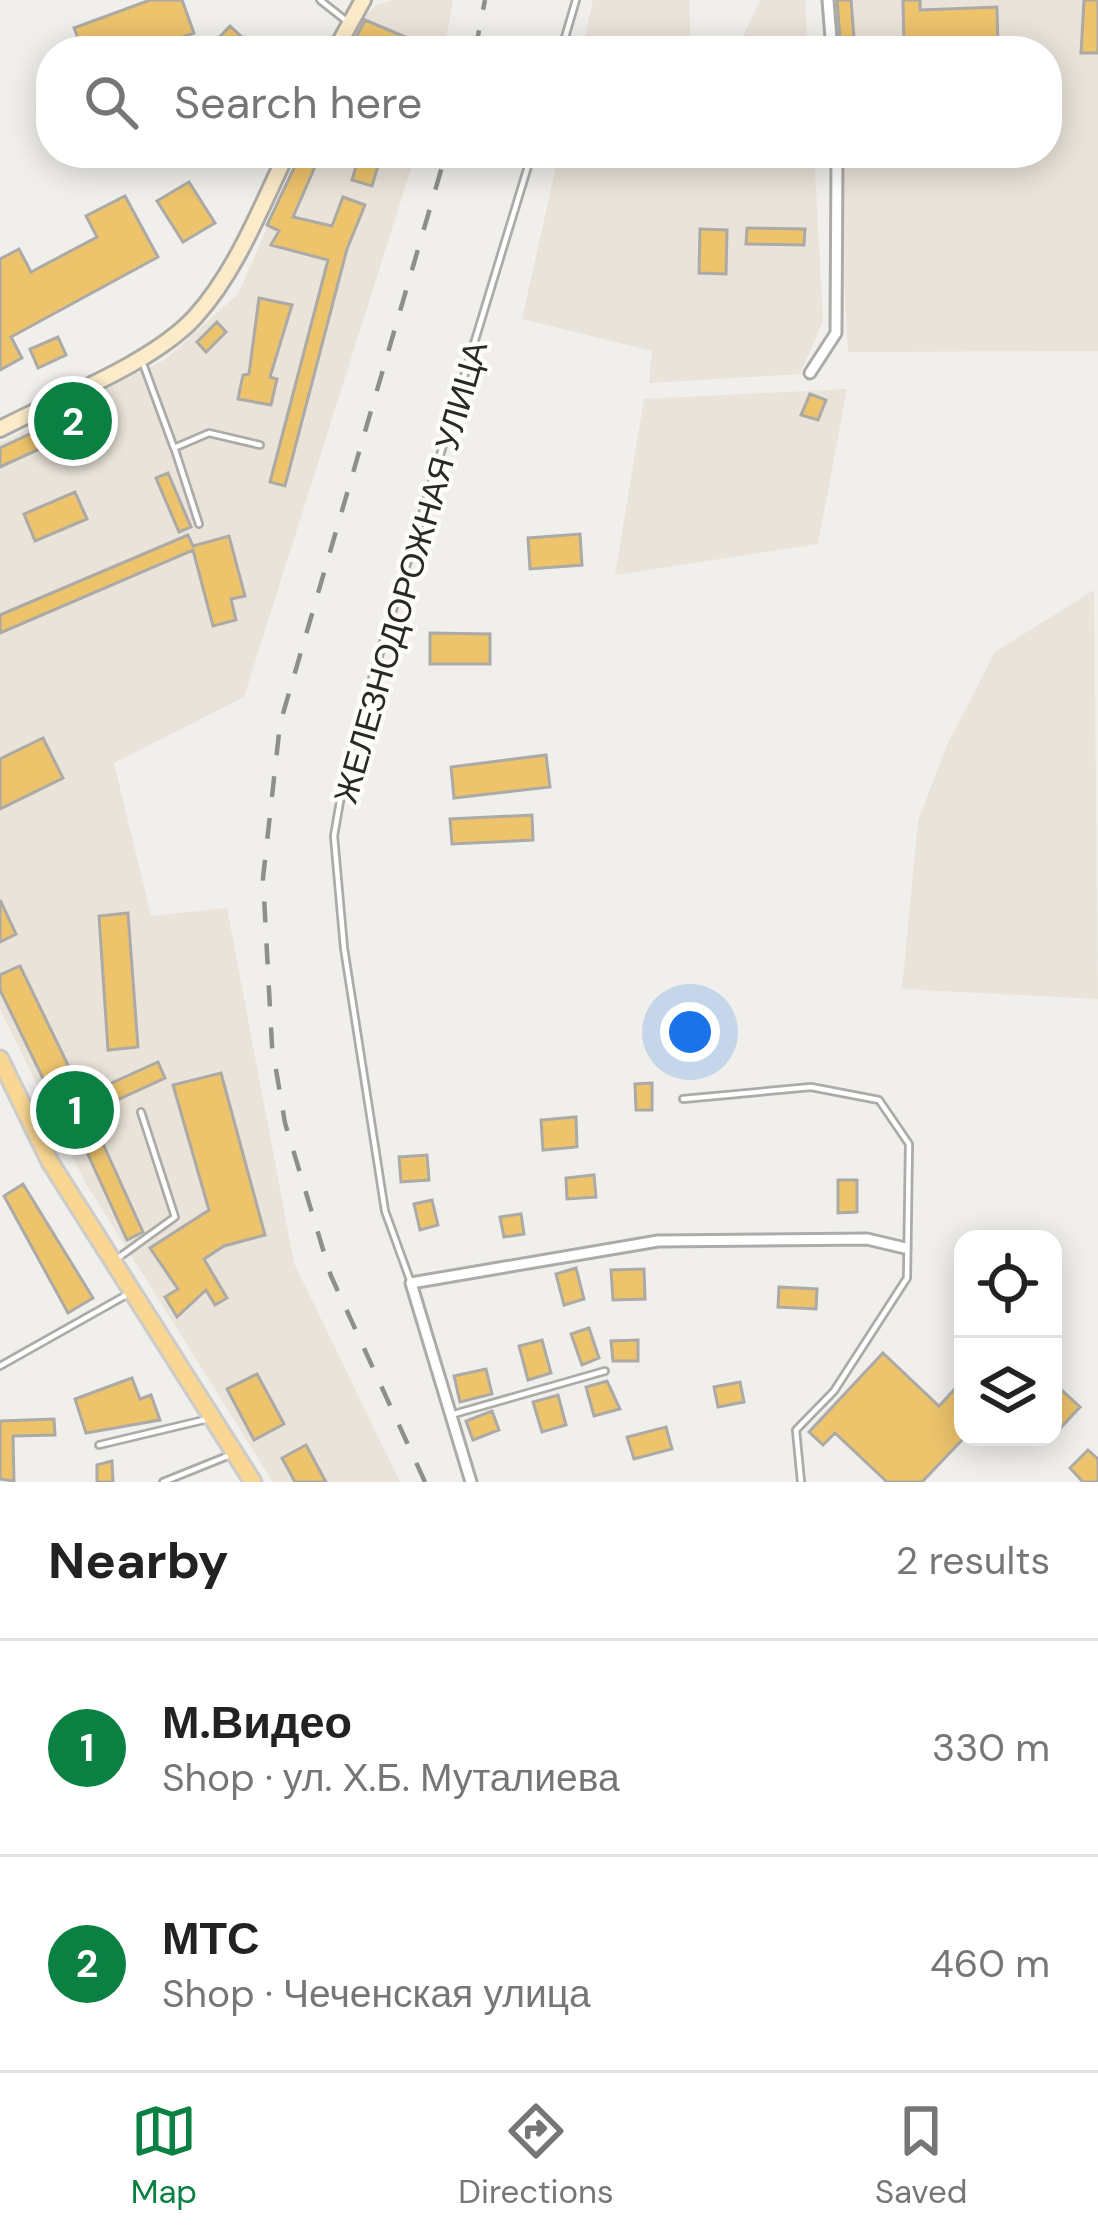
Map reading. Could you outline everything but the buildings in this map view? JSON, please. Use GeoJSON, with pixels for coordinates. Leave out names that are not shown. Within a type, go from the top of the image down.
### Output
{"type":"FeatureCollection","features":[{"type":"Feature","properties":{"kind":"main road"},"geometry":{"type":"LineString","coordinates":[[342,36],[367,0]]}},
{"type":"Feature","properties":{"kind":"main road"},"geometry":{"type":"LineString","coordinates":[[0,429],[140,356],[195,317],[250,230],[280,168]]}},
{"type":"Feature","properties":{"kind":"main road"},"geometry":{"type":"LineString","coordinates":[[0,1060],[50,1162],[253,1482]]}},
{"type":"Feature","properties":{"kind":"street"},"geometry":{"type":"LineString","coordinates":[[828,0],[831,36]]}},
{"type":"Feature","properties":{"kind":"street"},"geometry":{"type":"LineString","coordinates":[[811,373],[836,333],[837,168]]}},
{"type":"Feature","properties":{"kind":"street"},"geometry":{"type":"LineString","coordinates":[[471,1482],[411,1283],[658,1241],[867,1239],[905,1248]]}},
{"type":"Feature","properties":{"kind":"lane"},"geometry":{"type":"LineString","coordinates":[[320,0],[349,22]]}},
{"type":"Feature","properties":{"kind":"lane"},"geometry":{"type":"LineString","coordinates":[[565,36],[575,0]]}},
{"type":"Feature","properties":{"kind":"lane","name":"ЖЕЛЕЗНОДОРОЖНАЯ УЛИЦА"},"geometry":{"type":"LineString","coordinates":[[411,1283],[385,1210],[367,1115],[334,836],[347,761],[527,168]]}},
{"type":"Feature","properties":{"kind":"lane"},"geometry":{"type":"LineString","coordinates":[[140,356],[199,524]]}},
{"type":"Feature","properties":{"kind":"lane"},"geometry":{"type":"LineString","coordinates":[[174,448],[208,433],[260,446]]}},
{"type":"Feature","properties":{"kind":"lane"},"geometry":{"type":"LineString","coordinates":[[683,1100],[811,1087],[879,1100],[909,1144],[907,1278],[834,1390],[796,1430],[801,1482]]}},
{"type":"Feature","properties":{"kind":"lane"},"geometry":{"type":"LineString","coordinates":[[113,1261],[175,1216],[141,1112]]}},
{"type":"Feature","properties":{"kind":"lane"},"geometry":{"type":"LineString","coordinates":[[0,1366],[133,1292]]}},
{"type":"Feature","properties":{"kind":"lane"},"geometry":{"type":"LineString","coordinates":[[448,1415],[605,1371]]}},
{"type":"Feature","properties":{"kind":"lane"},"geometry":{"type":"LineString","coordinates":[[99,1445],[214,1418]]}},
{"type":"Feature","properties":{"kind":"lane"},"geometry":{"type":"LineString","coordinates":[[164,1482],[236,1453]]}},
{"type":"Feature","properties":{"kind":"lane"},"geometry":{"type":"LineString","coordinates":[[188,1472],[189,1482]]}},
{"type":"Feature","properties":{"kind":"shaded area"},"geometry":{"type":"Polygon","coordinates":[[[453,0],[447,36],[351,36],[357,22],[378,4],[453,0]]]}},
{"type":"Feature","properties":{"kind":"shaded area"},"geometry":{"type":"Polygon","coordinates":[[[593,0],[689,0],[690,36],[585,36],[593,0]]]}},
{"type":"Feature","properties":{"kind":"shaded area"},"geometry":{"type":"Polygon","coordinates":[[[760,0],[805,0],[807,36],[743,36],[760,0]]]}},
{"type":"Feature","properties":{"kind":"shaded area"},"geometry":{"type":"Polygon","coordinates":[[[829,0],[1098,0],[1098,351],[848,352],[838,168],[1062,168],[1062,36],[831,36],[829,0]]]}},
{"type":"Feature","properties":{"kind":"shaded area"},"geometry":{"type":"Polygon","coordinates":[[[293,168],[411,168],[244,697],[114,763],[151,916],[227,908],[294,1263],[400,1482],[273,1482],[85,1182],[0,1009],[0,443],[166,359],[238,294],[293,168]]]}},
{"type":"Feature","properties":{"kind":"shaded area"},"geometry":{"type":"Polygon","coordinates":[[[556,168],[815,168],[823,321],[800,374],[649,383],[652,351],[522,319],[556,168]]]}},
{"type":"Feature","properties":{"kind":"shaded area"},"geometry":{"type":"Polygon","coordinates":[[[847,389],[818,544],[615,575],[644,399],[847,389]]]}},
{"type":"Feature","properties":{"kind":"shaded area"},"geometry":{"type":"Polygon","coordinates":[[[1094,590],[1098,999],[902,989],[918,821],[947,745],[995,652],[1094,590]]]}},
{"type":"Feature","properties":{"kind":"railway"},"geometry":{"type":"LineString","coordinates":[[478,36],[485,0]]}},
{"type":"Feature","properties":{"kind":"railway"},"geometry":{"type":"LineString","coordinates":[[425,1482],[331,1276],[285,1123],[272,1046],[263,878],[280,724],[442,168]]}},
{"type":"Feature","properties":{"kind":"place","name":"МТС"},"geometry":{"type":"Point","coordinates":[73,421]}},
{"type":"Feature","properties":{"kind":"place","name":"М.Видео"},"geometry":{"type":"Point","coordinates":[75,1110]}}]}
